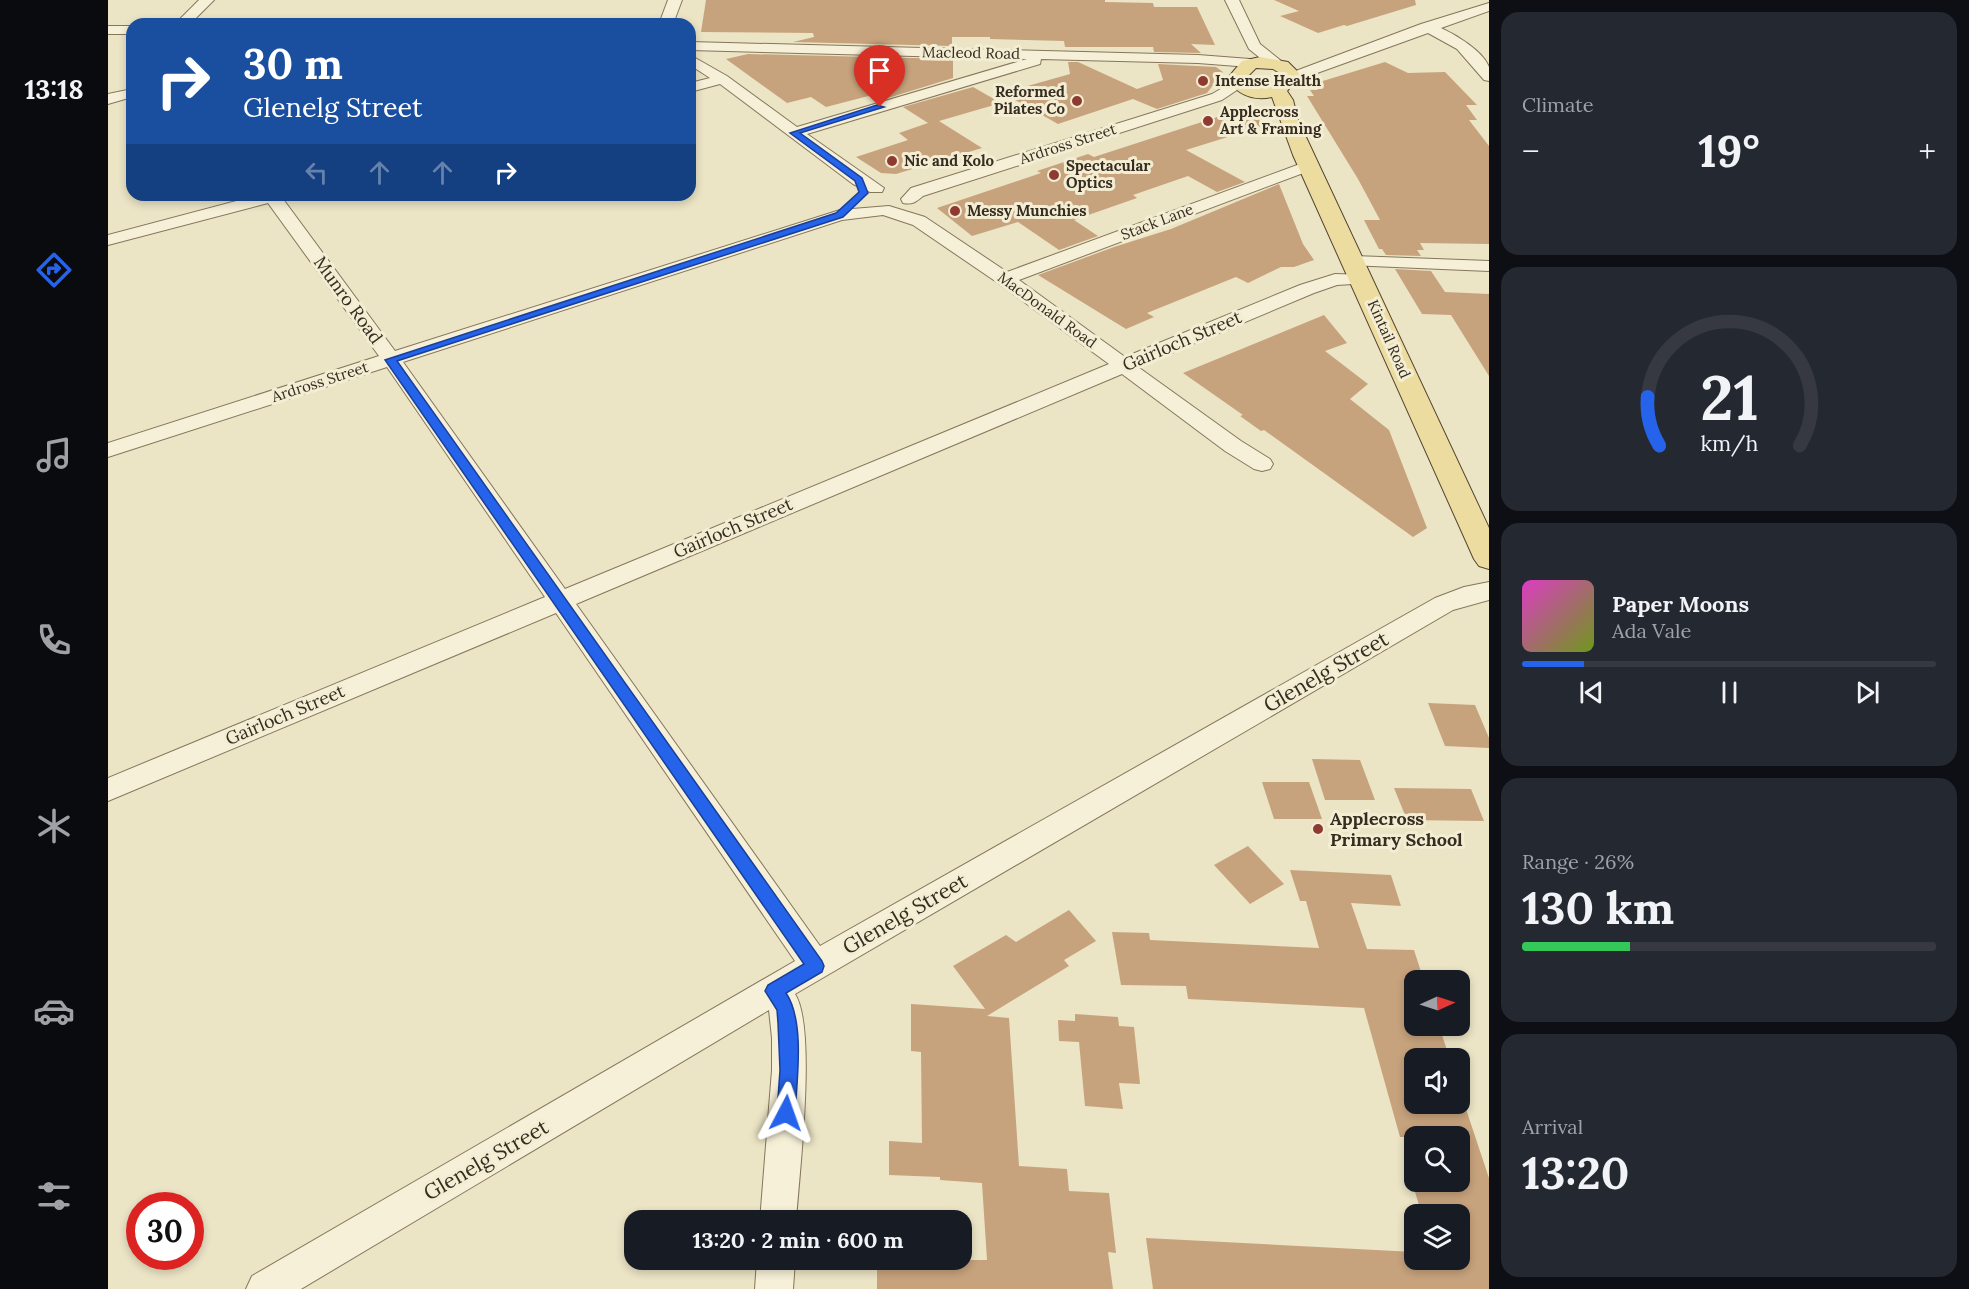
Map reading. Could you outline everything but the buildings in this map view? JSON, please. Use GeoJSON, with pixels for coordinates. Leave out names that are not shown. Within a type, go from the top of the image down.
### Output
{"type":"FeatureCollection","features":[{"type":"Feature","properties":{"kind":"main road"},"geometry":{"type":"LineString","coordinates":[[1248,65],[1273,80]]}},
{"type":"Feature","properties":{"kind":"main road","name":"Kintail Road"},"geometry":{"type":"LineString","coordinates":[[1248,65],[1273,80],[1308,166],[1358,270],[1489,559]]}},
{"type":"Feature","properties":{"kind":"street"},"geometry":{"type":"LineString","coordinates":[[188,18],[207,0]]}},
{"type":"Feature","properties":{"kind":"street"},"geometry":{"type":"LineString","coordinates":[[668,18],[675,0]]}},
{"type":"Feature","properties":{"kind":"street"},"geometry":{"type":"LineString","coordinates":[[1232,0],[1248,65]]}},
{"type":"Feature","properties":{"kind":"street","name":"Ardross Street"},"geometry":{"type":"LineString","coordinates":[[108,450],[840,215],[901,209],[908,196],[1218,95],[1321,65],[1489,7]]}},
{"type":"Feature","properties":{"kind":"street"},"geometry":{"type":"LineString","coordinates":[[1426,27],[1460,43],[1489,77]]}},
{"type":"Feature","properties":{"kind":"street"},"geometry":{"type":"LineString","coordinates":[[108,30],[126,30]]}},
{"type":"Feature","properties":{"kind":"street","name":"Macleod Road"},"geometry":{"type":"LineString","coordinates":[[696,46],[1216,60],[1248,65]]}},
{"type":"Feature","properties":{"kind":"street"},"geometry":{"type":"LineString","coordinates":[[794,133],[1057,55]]}},
{"type":"Feature","properties":{"kind":"street"},"geometry":{"type":"LineString","coordinates":[[696,63],[722,79],[865,189],[908,196]]}},
{"type":"Feature","properties":{"kind":"street","name":"Ardross Street"},"geometry":{"type":"LineString","coordinates":[[1218,95],[1248,65]]}},
{"type":"Feature","properties":{"kind":"street"},"geometry":{"type":"LineString","coordinates":[[696,86],[722,79]]}},
{"type":"Feature","properties":{"kind":"street"},"geometry":{"type":"LineString","coordinates":[[108,99],[126,94]]}},
{"type":"Feature","properties":{"kind":"street","name":"Stack Lane"},"geometry":{"type":"LineString","coordinates":[[1005,279],[1308,166]]}},
{"type":"Feature","properties":{"kind":"street"},"geometry":{"type":"LineString","coordinates":[[865,189],[864,205],[884,211]]}},
{"type":"Feature","properties":{"kind":"street","name":"Ardross Street"},"geometry":{"type":"LineString","coordinates":[[840,215],[865,189]]}},
{"type":"Feature","properties":{"kind":"street","name":"MacDonald Road"},"geometry":{"type":"LineString","coordinates":[[908,196],[919,221]]}},
{"type":"Feature","properties":{"kind":"street"},"geometry":{"type":"LineString","coordinates":[[108,240],[255,201]]}},
{"type":"Feature","properties":{"kind":"street","name":"Munro Road"},"geometry":{"type":"LineString","coordinates":[[278,201],[816,966]]}},
{"type":"Feature","properties":{"kind":"street","name":"MacDonald Road"},"geometry":{"type":"LineString","coordinates":[[884,211],[919,221],[1005,279],[1233,446],[1262,464]]}},
{"type":"Feature","properties":{"kind":"street","name":"Gairloch Street"},"geometry":{"type":"LineString","coordinates":[[108,790],[1307,289],[1358,270],[1489,266]]}},
{"type":"Feature","properties":{"kind":"street","name":"Glenelg Street"},"geometry":{"type":"LineString","coordinates":[[265,1289],[816,966],[1444,604],[1464,596],[1489,591]]}},
{"type":"Feature","properties":{"kind":"street"},"geometry":{"type":"LineString","coordinates":[[774,991],[786,1008],[789,1038],[789,1070],[779,1210]]}},
{"type":"Feature","properties":{"kind":"street"},"geometry":{"type":"LineString","coordinates":[[774,1289],[775,1270]]}},
{"type":"Feature","properties":{"kind":"place","name":"Intense Health"},"geometry":{"type":"Point","coordinates":[1203,81]}},
{"type":"Feature","properties":{"kind":"place","name":"Reformed Pilates Co"},"geometry":{"type":"Point","coordinates":[1077,101]}},
{"type":"Feature","properties":{"kind":"place","name":"Applecross Art & Framing"},"geometry":{"type":"Point","coordinates":[1208,121]}},
{"type":"Feature","properties":{"kind":"place","name":"Nic and Kolo"},"geometry":{"type":"Point","coordinates":[892,161]}},
{"type":"Feature","properties":{"kind":"place","name":"Spectacular Optics"},"geometry":{"type":"Point","coordinates":[1054,175]}},
{"type":"Feature","properties":{"kind":"place","name":"Messy Munchies"},"geometry":{"type":"Point","coordinates":[955,211]}},
{"type":"Feature","properties":{"kind":"place","name":"Applecross Primary School"},"geometry":{"type":"Point","coordinates":[1318,829]}},
{"type":"Feature","properties":{"kind":"route"},"geometry":{"type":"LineString","coordinates":[[786,1113],[789,1038],[786,1008],[774,991],[816,966],[391,360],[840,215],[864,193],[859,180],[794,133],[880,107]]}}]}
